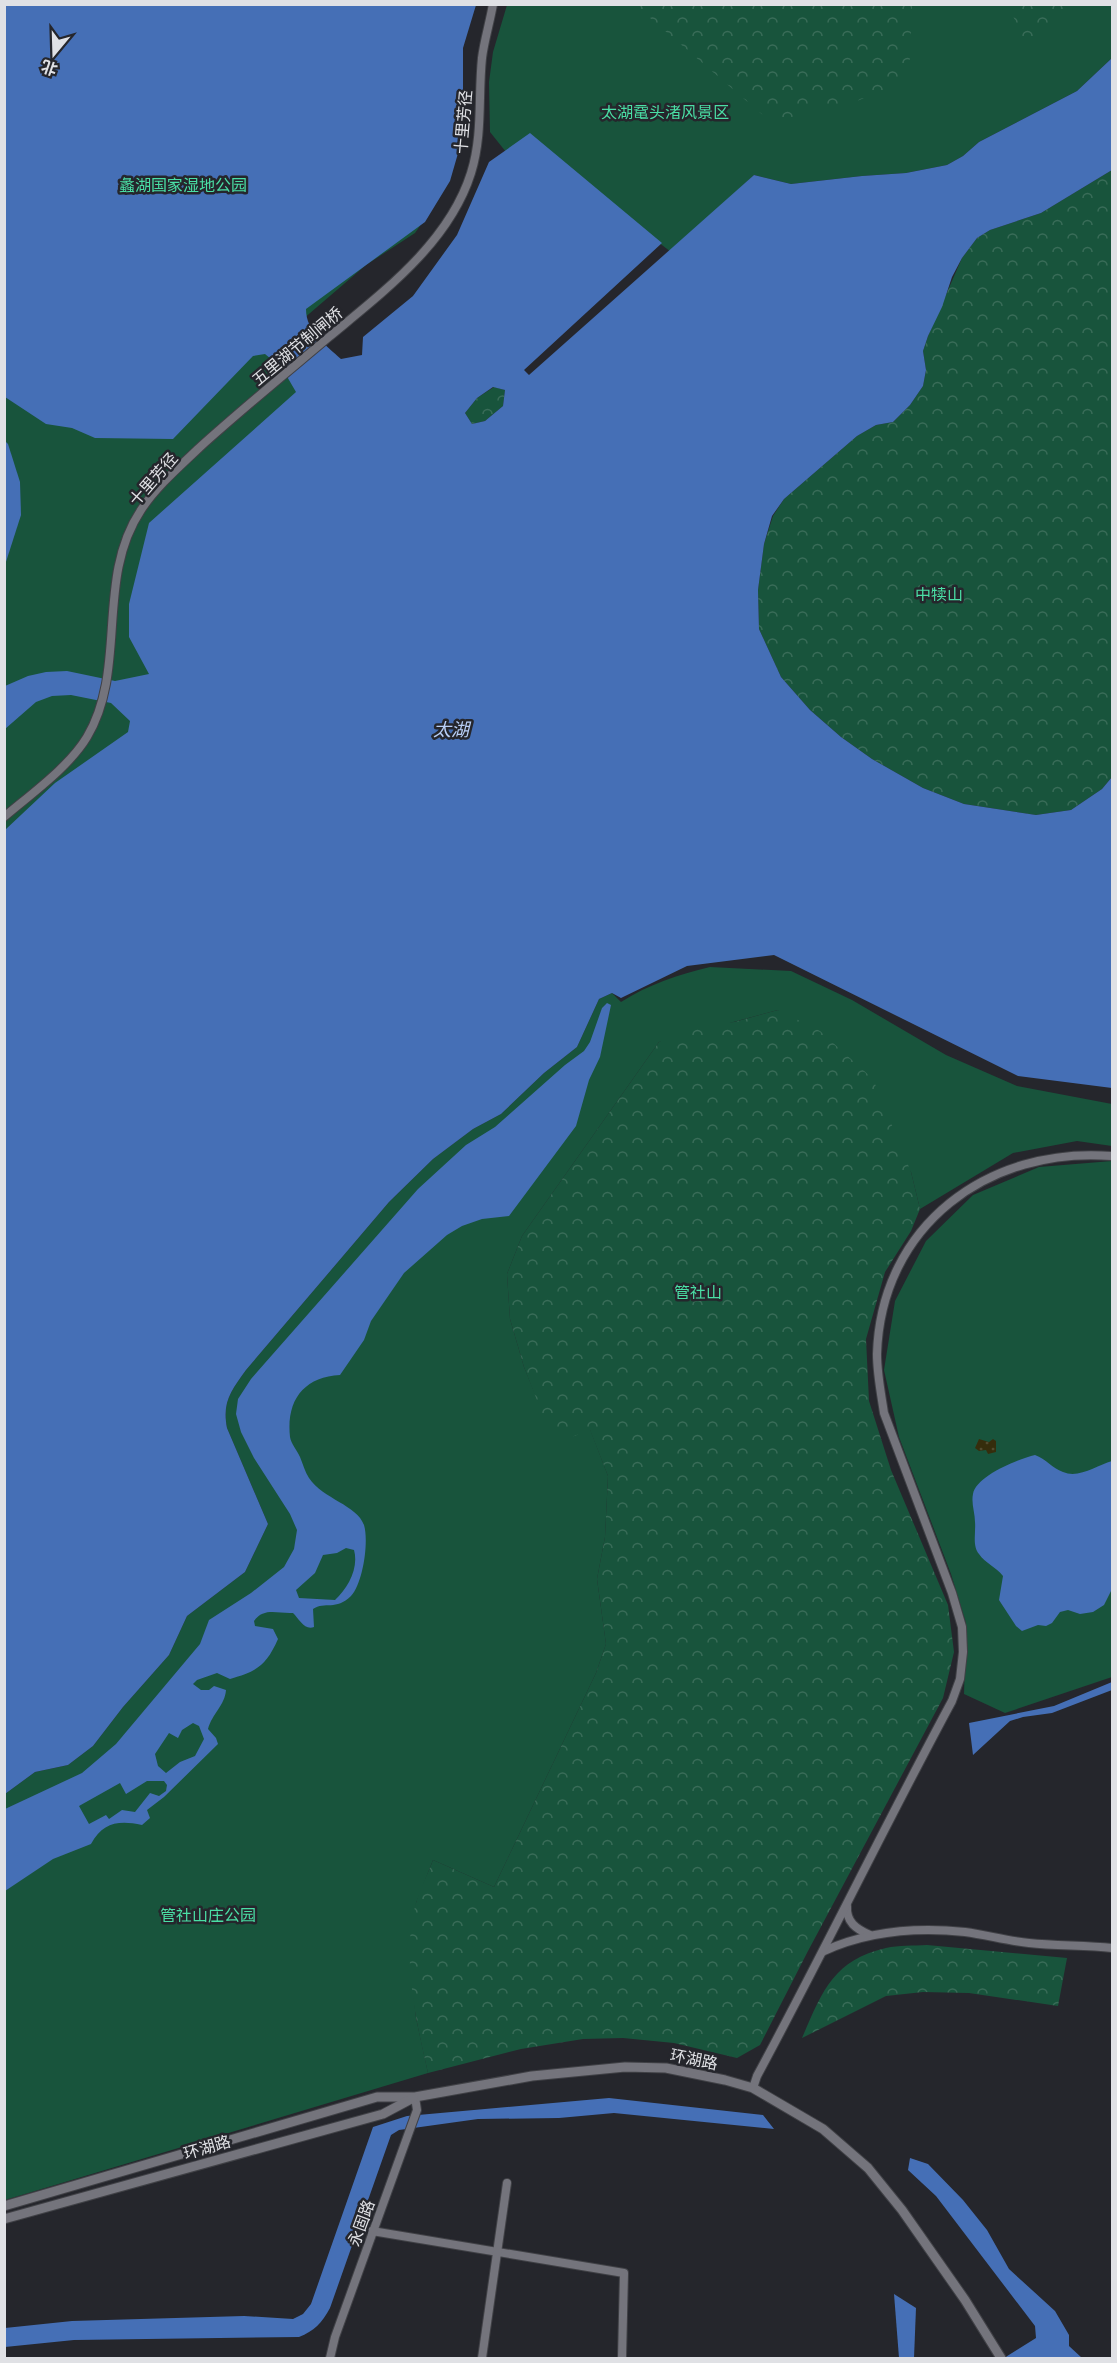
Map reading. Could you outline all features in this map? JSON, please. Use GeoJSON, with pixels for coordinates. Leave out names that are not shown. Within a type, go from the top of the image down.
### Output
{"type":"FeatureCollection","features":[{"type":"Feature","properties":{"kind":"street","name":"十里芳径"},"geometry":{"type":"LineString","coordinates":[[388,287],[442,230],[463,194],[471,173],[479,134],[482,55],[493,4]]}},
{"type":"Feature","properties":{"kind":"street","name":"五里湖节制闸桥"},"geometry":{"type":"LineString","coordinates":[[223,427],[388,287]]}},
{"type":"Feature","properties":{"kind":"street","name":"十里芳径"},"geometry":{"type":"LineString","coordinates":[[4,818],[75,754],[96,718],[108,667],[115,578],[123,549],[140,511],[173,473],[223,427]]}},
{"type":"Feature","properties":{"kind":"street"},"geometry":{"type":"LineString","coordinates":[[753,2088],[824,1951],[847,1901],[952,1701],[960,1679],[963,1652],[962,1627],[952,1593],[884,1413],[877,1354],[880,1324],[889,1291],[900,1263],[912,1242],[948,1203],[972,1185],[996,1174],[1062,1156],[1113,1156]]}},
{"type":"Feature","properties":{"kind":"street"},"geometry":{"type":"LineString","coordinates":[[847,1901],[846,1914],[850,1923],[870,1935]]}},
{"type":"Feature","properties":{"kind":"street"},"geometry":{"type":"LineString","coordinates":[[824,1951],[870,1935],[931,1930],[1029,1943],[1113,1948]]}},
{"type":"Feature","properties":{"kind":"street","name":"环湖路"},"geometry":{"type":"LineString","coordinates":[[4,2206],[377,2097],[415,2097],[532,2076],[625,2067],[666,2068],[753,2088],[823,2129],[868,2168],[908,2219],[965,2300],[999,2355]]}},
{"type":"Feature","properties":{"kind":"street","name":"环湖路"},"geometry":{"type":"LineString","coordinates":[[4,2219],[383,2114],[415,2097]]}},
{"type":"Feature","properties":{"kind":"street","name":"永固路"},"geometry":{"type":"LineString","coordinates":[[330,2358],[335,2337],[372,2231],[417,2110],[415,2097]]}},
{"type":"Feature","properties":{"kind":"street"},"geometry":{"type":"LineString","coordinates":[[482,2358],[507,2183]]}},
{"type":"Feature","properties":{"kind":"street"},"geometry":{"type":"LineString","coordinates":[[372,2231],[624,2273],[622,2358]]}},
{"type":"Feature","properties":{"kind":"green space","name":"蠡湖国家湿地公园"},"geometry":{"type":"Polygon","coordinates":[[[5,5],[476,5],[461,43],[438,200],[415,233],[366,265],[267,350],[311,393],[154,675],[142,689],[5,698],[5,5]]]}},
{"type":"Feature","properties":{"kind":"green space","name":"太湖鼋头渚风景区"},"geometry":{"type":"Polygon","coordinates":[[[507,5],[1112,5],[1112,58],[1077,91],[979,142],[963,156],[947,165],[906,173],[791,184],[754,175],[671,252],[531,144],[510,157],[490,132],[489,82],[493,52],[507,5]]]}},
{"type":"Feature","properties":{"kind":"green space"},"geometry":{"type":"Polygon","coordinates":[[[635,5],[912,5],[909,79],[857,101],[771,122],[635,5]]]}},
{"type":"Feature","properties":{"kind":"green space"},"geometry":{"type":"Polygon","coordinates":[[[1003,5],[1081,5],[1027,46],[1013,16],[1003,5]]]}},
{"type":"Feature","properties":{"kind":"green space","name":"中犊山"},"geometry":{"type":"Polygon","coordinates":[[[1112,170],[1112,777],[1102,789],[1071,810],[1036,815],[964,804],[923,788],[872,759],[841,737],[810,710],[781,677],[759,629],[758,590],[764,544],[773,516],[784,499],[857,436],[876,425],[893,422],[910,405],[923,386],[926,370],[923,351],[928,336],[962,258],[977,238],[990,230],[1041,213],[1112,170]]]}},
{"type":"Feature","properties":{"kind":"green space"},"geometry":{"type":"Polygon","coordinates":[[[494,387],[505,390],[503,406],[485,421],[472,424],[465,413],[477,398],[494,387]]]}},
{"type":"Feature","properties":{"kind":"green space"},"geometry":{"type":"Polygon","coordinates":[[[50,690],[115,699],[137,717],[136,741],[5,857],[5,720],[50,690]]]}},
{"type":"Feature","properties":{"kind":"green space","name":"管社山庄公园"},"geometry":{"type":"Polygon","coordinates":[[[710,967],[791,971],[852,1000],[946,1055],[1017,1086],[1112,1104],[1112,1146],[1077,1141],[1013,1153],[920,1209],[911,1172],[778,1010],[659,1042],[522,1236],[507,1274],[510,1319],[524,1367],[544,1416],[590,1429],[608,1476],[605,1537],[597,1579],[606,1644],[596,1673],[494,1887],[433,1860],[416,1903],[413,1990],[416,2018],[428,2073],[5,2200],[5,1794],[35,1772],[68,1765],[93,1746],[123,1707],[169,1655],[187,1616],[245,1572],[268,1524],[227,1428],[226,1411],[232,1391],[246,1370],[389,1202],[433,1159],[473,1129],[501,1114],[544,1073],[577,1047],[599,999],[612,993],[621,1002],[664,981],[710,967]]]}},
{"type":"Feature","properties":{"kind":"green space","name":"管社山"},"geometry":{"type":"Polygon","coordinates":[[[778,1010],[820,1031],[873,1079],[911,1172],[920,1209],[911,1231],[885,1272],[866,1339],[869,1401],[891,1470],[948,1605],[954,1652],[943,1698],[760,2045],[737,2058],[674,2043],[623,2038],[583,2039],[521,2049],[428,2073],[415,2010],[410,1966],[412,1923],[422,1886],[433,1860],[494,1887],[596,1673],[606,1644],[597,1579],[605,1537],[608,1476],[590,1430],[561,1441],[543,1416],[524,1367],[510,1319],[507,1274],[522,1236],[659,1042],[689,1027],[734,1022],[778,1010]]]}},
{"type":"Feature","properties":{"kind":"green space"},"geometry":{"type":"Polygon","coordinates":[[[1112,1161],[1112,1677],[1005,1713],[964,1694],[966,1623],[951,1574],[899,1437],[884,1370],[895,1301],[926,1241],[973,1195],[1039,1167],[1112,1161]]]}},
{"type":"Feature","properties":{"kind":"green space"},"geometry":{"type":"Polygon","coordinates":[[[927,1945],[1067,1958],[1058,2006],[969,1993],[923,1992],[886,1996],[802,2038],[823,1992],[841,1970],[853,1961],[868,1953],[886,1948],[927,1945]]]}},
{"type":"Feature","properties":{"kind":"sand"},"geometry":{"type":"Polygon","coordinates":[[[979,1439],[989,1442],[993,1439],[996,1441],[996,1452],[988,1454],[986,1450],[979,1451],[975,1448],[979,1439]]]}},
{"type":"Feature","properties":{"kind":"water","name":"太湖"},"geometry":{"type":"Polygon","coordinates":[[[5,5],[476,5],[463,48],[463,136],[450,181],[425,222],[306,309],[307,317],[313,331],[341,359],[362,355],[363,337],[413,296],[457,235],[489,162],[530,133],[662,243],[524,370],[529,375],[754,175],[791,184],[906,173],[947,165],[963,156],[979,142],[1077,91],[1112,58],[1112,170],[1041,213],[990,230],[977,238],[962,258],[952,277],[942,307],[928,336],[923,351],[926,370],[923,386],[910,405],[893,422],[876,425],[857,436],[784,499],[772,516],[764,544],[758,590],[759,629],[781,677],[810,710],[841,737],[872,759],[923,788],[964,804],[1036,815],[1071,810],[1102,789],[1112,777],[1112,1088],[1018,1076],[774,955],[687,966],[621,998],[612,993],[599,999],[577,1047],[544,1073],[501,1114],[473,1129],[433,1159],[389,1202],[246,1370],[229,1397],[226,1411],[227,1428],[268,1524],[245,1572],[187,1616],[169,1655],[123,1707],[93,1746],[68,1765],[35,1772],[5,1794],[5,830],[55,783],[128,732],[130,721],[111,703],[71,695],[52,696],[36,702],[5,729],[5,686],[28,676],[46,672],[67,671],[115,681],[149,674],[129,637],[129,604],[149,523],[296,392],[282,368],[265,354],[253,356],[173,439],[95,438],[72,428],[46,424],[5,397],[5,5]],[[493,387],[477,398],[465,413],[472,424],[485,421],[503,406],[505,390],[493,387]]]}},
{"type":"Feature","properties":{"kind":"water"},"geometry":{"type":"Polygon","coordinates":[[[5,441],[20,482],[21,515],[5,565],[5,441]]]}},
{"type":"Feature","properties":{"kind":"water"},"geometry":{"type":"Polygon","coordinates":[[[607,1003],[611,1005],[600,1057],[589,1080],[576,1126],[509,1216],[482,1219],[462,1226],[447,1235],[404,1273],[371,1321],[364,1340],[340,1375],[316,1380],[300,1393],[295,1402],[291,1412],[290,1437],[308,1476],[315,1485],[354,1512],[364,1525],[366,1541],[364,1562],[359,1582],[351,1596],[336,1605],[313,1609],[314,1627],[311,1628],[305,1626],[293,1613],[272,1612],[258,1617],[254,1621],[255,1626],[273,1629],[278,1639],[274,1648],[265,1661],[254,1670],[230,1679],[217,1673],[197,1680],[193,1684],[201,1690],[209,1690],[214,1686],[226,1690],[208,1729],[218,1744],[164,1797],[147,1810],[150,1818],[142,1825],[119,1823],[106,1827],[91,1844],[53,1859],[5,1891],[5,1809],[82,1773],[116,1744],[200,1644],[209,1620],[251,1593],[284,1567],[294,1549],[297,1530],[290,1514],[254,1458],[241,1432],[236,1414],[238,1399],[251,1379],[418,1189],[466,1145],[495,1127],[584,1051],[590,1042],[602,1008],[607,1003]],[[346,1548],[337,1553],[323,1555],[315,1573],[296,1590],[299,1598],[335,1600],[340,1595],[348,1584],[355,1564],[354,1550],[346,1548]],[[193,1723],[182,1730],[178,1738],[169,1733],[155,1754],[158,1766],[166,1773],[180,1762],[195,1756],[204,1739],[199,1726],[193,1723]],[[147,1781],[126,1794],[120,1783],[79,1806],[89,1824],[106,1815],[109,1819],[122,1810],[135,1812],[150,1793],[159,1796],[166,1791],[167,1785],[164,1781],[147,1781]]]}},
{"type":"Feature","properties":{"kind":"water"},"geometry":{"type":"Polygon","coordinates":[[[1035,1455],[1069,1474],[1082,1473],[1112,1461],[1112,1589],[1104,1605],[1093,1612],[1080,1614],[1068,1610],[1060,1612],[1052,1623],[1046,1626],[1038,1625],[1022,1631],[1016,1626],[999,1600],[1003,1576],[977,1551],[973,1494],[976,1487],[989,1475],[1009,1464],[1035,1455]]]}},
{"type":"Feature","properties":{"kind":"water"},"geometry":{"type":"Polygon","coordinates":[[[1112,1682],[1112,1690],[1052,1713],[1010,1721],[973,1755],[969,1723],[1054,1706],[1112,1682]]]}},
{"type":"Feature","properties":{"kind":"water"},"geometry":{"type":"Polygon","coordinates":[[[609,2098],[763,2115],[774,2129],[614,2113],[559,2118],[478,2119],[399,2130],[391,2135],[330,2308],[321,2322],[309,2332],[299,2337],[74,2340],[5,2347],[5,2328],[72,2321],[244,2316],[293,2319],[303,2314],[311,2304],[373,2127],[407,2116],[609,2098]]]}},
{"type":"Feature","properties":{"kind":"water"},"geometry":{"type":"Polygon","coordinates":[[[910,2158],[928,2164],[963,2200],[987,2230],[1009,2269],[1055,2311],[1069,2335],[1069,2346],[1082,2358],[1004,2358],[1036,2338],[1035,2326],[936,2196],[908,2170],[910,2158]]]}},
{"type":"Feature","properties":{"kind":"water"},"geometry":{"type":"Polygon","coordinates":[[[894,2294],[916,2308],[914,2358],[899,2358],[894,2294]]]}}]}
